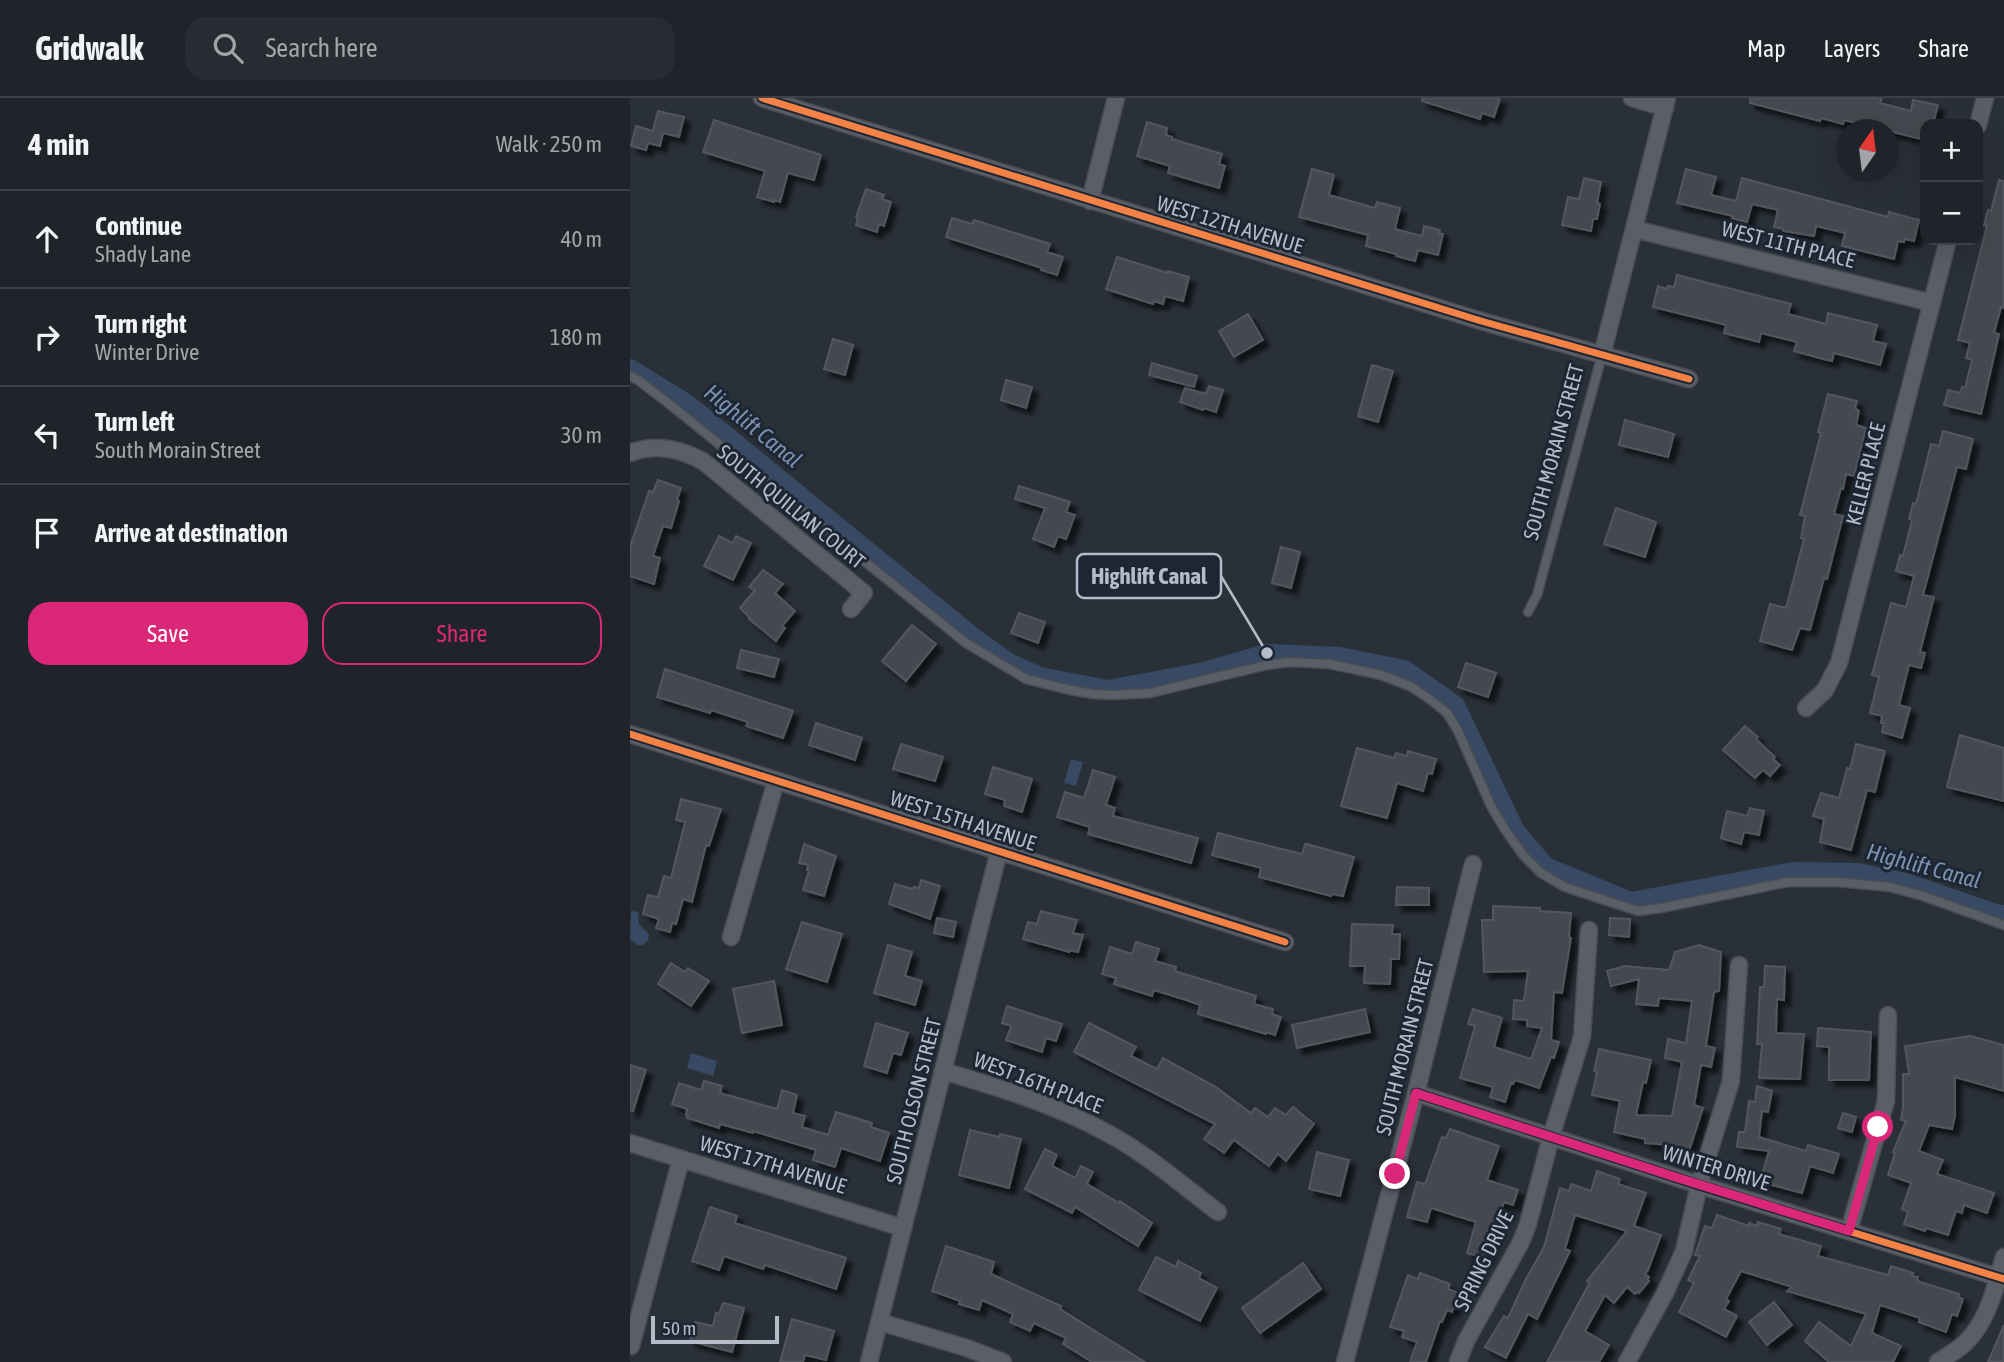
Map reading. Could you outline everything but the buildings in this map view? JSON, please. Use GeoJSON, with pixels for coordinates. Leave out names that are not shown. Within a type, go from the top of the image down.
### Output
{"type":"FeatureCollection","features":[{"type":"Feature","properties":{"kind":"street","name":"WEST 12TH AVENUE"},"geometry":{"type":"LineString","coordinates":[[762,98],[1481,321],[1689,379]]}},
{"type":"Feature","properties":{"kind":"street"},"geometry":{"type":"LineString","coordinates":[[1090,201],[1116,98]]}},
{"type":"Feature","properties":{"kind":"street"},"geometry":{"type":"LineString","coordinates":[[1632,98],[1666,103]]}},
{"type":"Feature","properties":{"kind":"street"},"geometry":{"type":"LineString","coordinates":[[1980,119],[1985,98]]}},
{"type":"Feature","properties":{"kind":"street","name":"SOUTH MORAIN STREET"},"geometry":{"type":"LineString","coordinates":[[1602,355],[1666,103]]}},
{"type":"Feature","properties":{"kind":"street","name":"WEST 11TH PLACE"},"geometry":{"type":"LineString","coordinates":[[1633,229],[1932,303]]}},
{"type":"Feature","properties":{"kind":"street","name":"KELLER PLACE"},"geometry":{"type":"LineString","coordinates":[[1806,708],[1825,690],[1839,663],[1947,245]]}},
{"type":"Feature","properties":{"kind":"street","name":"SOUTH QUILLAN COURT"},"geometry":{"type":"LineString","coordinates":[[630,453],[638,449],[669,448],[704,462],[864,593],[851,608]]}},
{"type":"Feature","properties":{"kind":"street","name":"WEST 15TH AVENUE"},"geometry":{"type":"LineString","coordinates":[[630,734],[1285,942]]}},
{"type":"Feature","properties":{"kind":"street"},"geometry":{"type":"LineString","coordinates":[[731,937],[776,780]]}},
{"type":"Feature","properties":{"kind":"street","name":"SOUTH OLSON STREET"},"geometry":{"type":"LineString","coordinates":[[869,1362],[999,851]]}},
{"type":"Feature","properties":{"kind":"street","name":"SOUTH MORAIN STREET"},"geometry":{"type":"LineString","coordinates":[[1345,1362],[1473,864]]}},
{"type":"Feature","properties":{"kind":"street","name":"SPRING DRIVE"},"geometry":{"type":"LineString","coordinates":[[1458,1362],[1528,1224],[1582,1037],[1589,930]]}},
{"type":"Feature","properties":{"kind":"street"},"geometry":{"type":"LineString","coordinates":[[1627,1362],[1665,1293],[1684,1251],[1699,1185],[1731,1081],[1739,965]]}},
{"type":"Feature","properties":{"kind":"street"},"geometry":{"type":"LineString","coordinates":[[1849,1231],[1886,1101],[1888,1015]]}},
{"type":"Feature","properties":{"kind":"street","name":"WEST 16TH PLACE"},"geometry":{"type":"LineString","coordinates":[[943,1071],[1025,1096],[1110,1134],[1218,1212]]}},
{"type":"Feature","properties":{"kind":"street","name":"WINTER DRIVE"},"geometry":{"type":"LineString","coordinates":[[1416,1093],[1699,1185],[2001,1278]]}},
{"type":"Feature","properties":{"kind":"street","name":"WEST 17TH AVENUE"},"geometry":{"type":"LineString","coordinates":[[630,1143],[903,1228]]}},
{"type":"Feature","properties":{"kind":"street"},"geometry":{"type":"LineString","coordinates":[[631,1346],[681,1159]]}},
{"type":"Feature","properties":{"kind":"street"},"geometry":{"type":"LineString","coordinates":[[1938,1362],[1965,1343],[1979,1327],[2001,1278],[2004,1257]]}},
{"type":"Feature","properties":{"kind":"street"},"geometry":{"type":"LineString","coordinates":[[880,1322],[967,1348],[1003,1362]]}},
{"type":"Feature","properties":{"kind":"lane","name":"SOUTH MORAIN STREET"},"geometry":{"type":"LineString","coordinates":[[1528,612],[1537,595],[1602,355]]}},
{"type":"Feature","properties":{"kind":"lane"},"geometry":{"type":"LineString","coordinates":[[630,376],[668,403],[966,643],[1026,679],[1048,686],[1113,695],[1150,693],[1290,662],[1330,664],[1381,675],[1410,686],[1447,713],[1504,828],[1523,855],[1541,873],[1565,887],[1638,911],[1788,882],[1837,882],[1901,890],[2004,925]]}},
{"type":"Feature","properties":{"kind":"water"},"geometry":{"type":"Polygon","coordinates":[[[1071,759],[1083,762],[1076,786],[1064,783],[1071,759]]]}},
{"type":"Feature","properties":{"kind":"water"},"geometry":{"type":"Polygon","coordinates":[[[631,911],[638,912],[639,924],[649,934],[648,941],[642,945],[630,939],[631,911]]]}},
{"type":"Feature","properties":{"kind":"water"},"geometry":{"type":"Polygon","coordinates":[[[691,1053],[717,1061],[713,1076],[687,1068],[691,1053]]]}},
{"type":"Feature","properties":{"kind":"waterway","name":"Highlift Canal"},"geometry":{"type":"LineString","coordinates":[[630,368],[687,403],[973,636],[1009,662],[1040,676],[1108,689],[1204,671],[1267,653],[1340,656],[1405,669],[1456,705],[1516,831],[1546,866],[1631,901],[1793,871],[1858,872],[1906,882],[2004,914]]}},
{"type":"Feature","properties":{"kind":"cycle path"},"geometry":{"type":"LineString","coordinates":[[762,98],[1481,321],[1689,379]]}},
{"type":"Feature","properties":{"kind":"cycle path"},"geometry":{"type":"LineString","coordinates":[[630,734],[1285,942]]}},
{"type":"Feature","properties":{"kind":"cycle path"},"geometry":{"type":"LineString","coordinates":[[1416,1093],[1699,1185],[2004,1279]]}},
{"type":"Feature","properties":{"kind":"place","name":"Highlift Canal"},"geometry":{"type":"Point","coordinates":[1267,653]}},
{"type":"Feature","properties":{"kind":"route"},"geometry":{"type":"LineString","coordinates":[[1395,1174],[1416,1093],[1849,1231],[1878,1127]]}}]}
